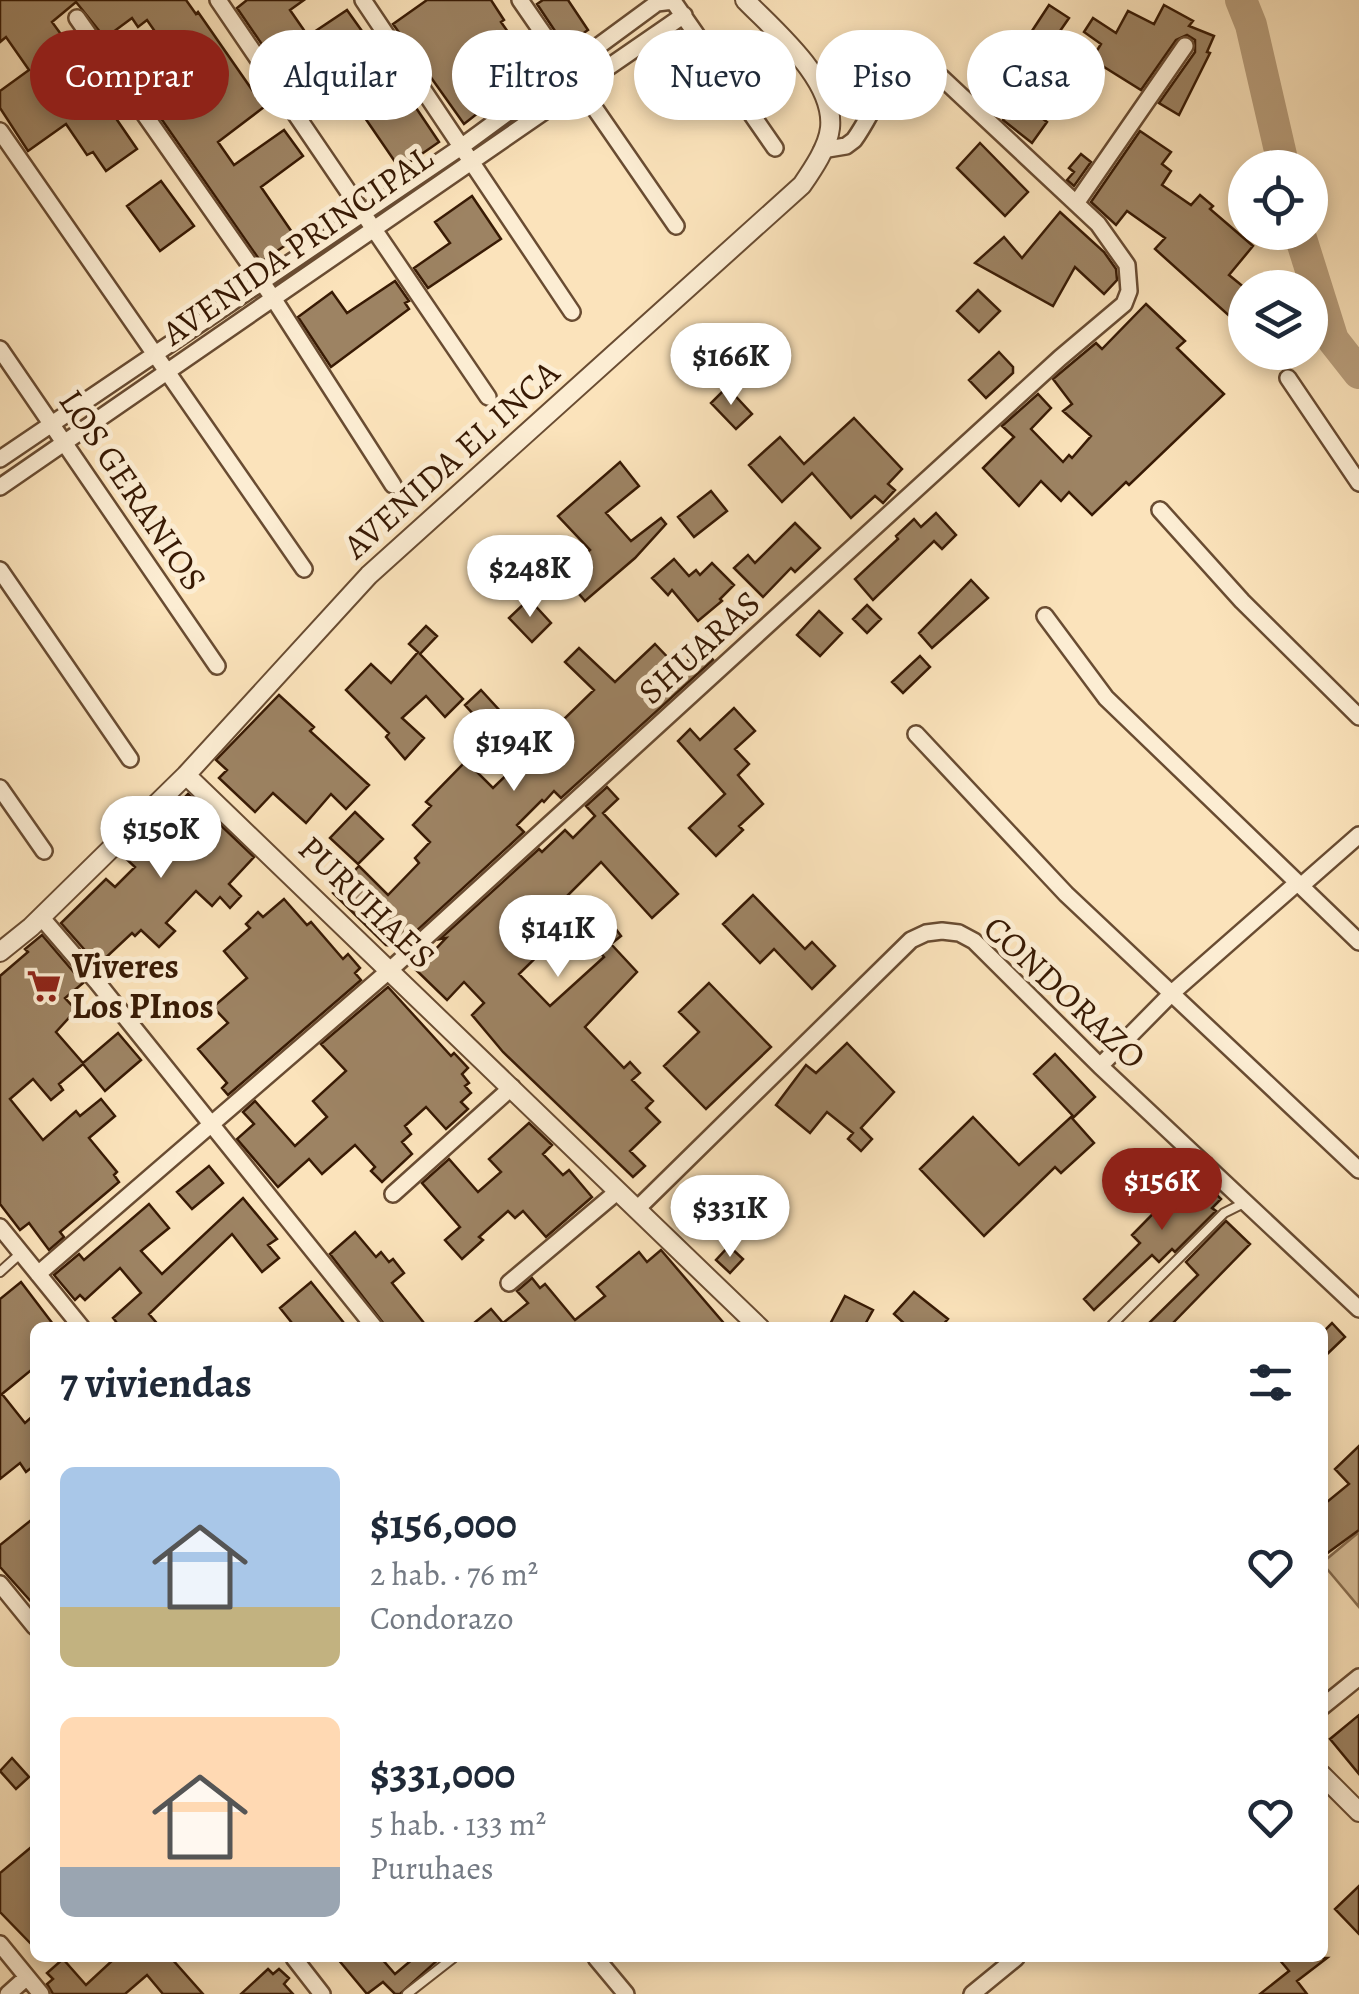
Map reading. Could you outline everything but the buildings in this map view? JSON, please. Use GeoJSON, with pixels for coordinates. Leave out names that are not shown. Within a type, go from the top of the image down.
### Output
{"type":"FeatureCollection","features":[{"type":"Feature","properties":{"kind":"street"},"geometry":{"type":"LineString","coordinates":[[218,0],[488,397]]}},
{"type":"Feature","properties":{"kind":"street"},"geometry":{"type":"LineString","coordinates":[[363,0],[572,312]]}},
{"type":"Feature","properties":{"kind":"street"},"geometry":{"type":"LineString","coordinates":[[520,0],[541,30]]}},
{"type":"Feature","properties":{"kind":"street","name":"AVENIDA EL INCA"},"geometry":{"type":"LineString","coordinates":[[0,952],[186,775],[369,575],[802,184],[830,128],[825,98],[809,66],[745,0]]}},
{"type":"Feature","properties":{"kind":"street","name":"AVENIDA PRINCIPAL"},"geometry":{"type":"LineString","coordinates":[[614,36],[658,3],[673,1],[684,15],[614,63]]}},
{"type":"Feature","properties":{"kind":"street"},"geometry":{"type":"LineString","coordinates":[[684,15],[776,148]]}},
{"type":"Feature","properties":{"kind":"street"},"geometry":{"type":"LineString","coordinates":[[77,18],[273,298],[393,485]]}},
{"type":"Feature","properties":{"kind":"street"},"geometry":{"type":"LineString","coordinates":[[1076,202],[1185,46]]}},
{"type":"Feature","properties":{"kind":"street","name":"SHUARAS"},"geometry":{"type":"LineString","coordinates":[[38,1274],[391,969],[1045,372],[1116,314],[1130,291],[1127,265],[1098,224],[941,77],[926,69],[912,68],[897,74],[854,140],[846,146],[822,150]]}},
{"type":"Feature","properties":{"kind":"street","name":"AVENIDA PRINCIPAL"},"geometry":{"type":"LineString","coordinates":[[0,459],[499,120]]}},
{"type":"Feature","properties":{"kind":"street","name":"AVENIDA PRINCIPAL"},"geometry":{"type":"LineString","coordinates":[[0,487],[531,120]]}},
{"type":"Feature","properties":{"kind":"street"},"geometry":{"type":"LineString","coordinates":[[603,120],[676,226]]}},
{"type":"Feature","properties":{"kind":"street"},"geometry":{"type":"LineString","coordinates":[[0,131],[304,569]]}},
{"type":"Feature","properties":{"kind":"street","name":"LOS GERANIOS"},"geometry":{"type":"LineString","coordinates":[[0,349],[218,666]]}},
{"type":"Feature","properties":{"kind":"street"},"geometry":{"type":"LineString","coordinates":[[1288,378],[1359,483]]}},
{"type":"Feature","properties":{"kind":"street"},"geometry":{"type":"LineString","coordinates":[[1160,510],[1242,600],[1359,717]]}},
{"type":"Feature","properties":{"kind":"street"},"geometry":{"type":"LineString","coordinates":[[0,570],[130,758]]}},
{"type":"Feature","properties":{"kind":"street"},"geometry":{"type":"LineString","coordinates":[[1045,616],[1106,698],[1359,942]]}},
{"type":"Feature","properties":{"kind":"street"},"geometry":{"type":"LineString","coordinates":[[916,734],[1066,894],[1359,1170]]}},
{"type":"Feature","properties":{"kind":"street","name":"PURUHAES"},"geometry":{"type":"LineString","coordinates":[[186,775],[754,1322]]}},
{"type":"Feature","properties":{"kind":"street"},"geometry":{"type":"LineString","coordinates":[[0,788],[44,852]]}},
{"type":"Feature","properties":{"kind":"street"},"geometry":{"type":"LineString","coordinates":[[1298,883],[1302,885],[1359,835]]}},
{"type":"Feature","properties":{"kind":"street"},"geometry":{"type":"LineString","coordinates":[[1100,1066],[1173,992],[1298,883]]}},
{"type":"Feature","properties":{"kind":"street"},"geometry":{"type":"LineString","coordinates":[[41,917],[370,1322]]}},
{"type":"Feature","properties":{"kind":"street","name":"CONDORAZO"},"geometry":{"type":"LineString","coordinates":[[638,1210],[911,940],[942,930],[974,941],[1100,1066],[1359,1308]]}},
{"type":"Feature","properties":{"kind":"street"},"geometry":{"type":"LineString","coordinates":[[393,1194],[512,1087]]}},
{"type":"Feature","properties":{"kind":"street"},"geometry":{"type":"LineString","coordinates":[[510,1283],[618,1191]]}},
{"type":"Feature","properties":{"kind":"street"},"geometry":{"type":"LineString","coordinates":[[0,1227],[77,1322]]}},
{"type":"Feature","properties":{"kind":"street"},"geometry":{"type":"LineString","coordinates":[[0,1584],[30,1621]]}},
{"type":"Feature","properties":{"kind":"street"},"geometry":{"type":"LineString","coordinates":[[1328,1702],[1359,1677]]}},
{"type":"Feature","properties":{"kind":"street"},"geometry":{"type":"LineString","coordinates":[[1328,1781],[1359,1812]]}},
{"type":"Feature","properties":{"kind":"street"},"geometry":{"type":"LineString","coordinates":[[0,1944],[41,1994]]}},
{"type":"Feature","properties":{"kind":"street"},"geometry":{"type":"LineString","coordinates":[[297,1962],[322,1994]]}},
{"type":"Feature","properties":{"kind":"street"},"geometry":{"type":"LineString","coordinates":[[599,1962],[626,1994]]}},
{"type":"Feature","properties":{"kind":"street"},"geometry":{"type":"LineString","coordinates":[[972,1994],[1011,1962]]}},
{"type":"Feature","properties":{"kind":"street"},"geometry":{"type":"LineString","coordinates":[[8,1994],[27,1977]]}},
{"type":"Feature","properties":{"kind":"lane"},"geometry":{"type":"LineString","coordinates":[[1115,1322],[1224,1213],[1246,1202]]}},
{"type":"Feature","properties":{"kind":"lane"},"geometry":{"type":"LineString","coordinates":[[0,1272],[21,1253]]}},
{"type":"Feature","properties":{"kind":"lane"},"geometry":{"type":"LineString","coordinates":[[407,1994],[448,1962]]}},
{"type":"Feature","properties":{"kind":"shaded area"},"geometry":{"type":"Polygon","coordinates":[[[1359,1532],[1359,1607],[1328,1570],[1328,1558],[1359,1532]]]}},
{"type":"Feature","properties":{"kind":"waterway"},"geometry":{"type":"LineString","coordinates":[[1241,0],[1251,25],[1280,150]]}},
{"type":"Feature","properties":{"kind":"waterway"},"geometry":{"type":"LineString","coordinates":[[1305,250],[1333,340],[1359,373]]}},
{"type":"Feature","properties":{"kind":"place","name":"Viveres Los PInos"},"geometry":{"type":"Point","coordinates":[44,986]}}]}
